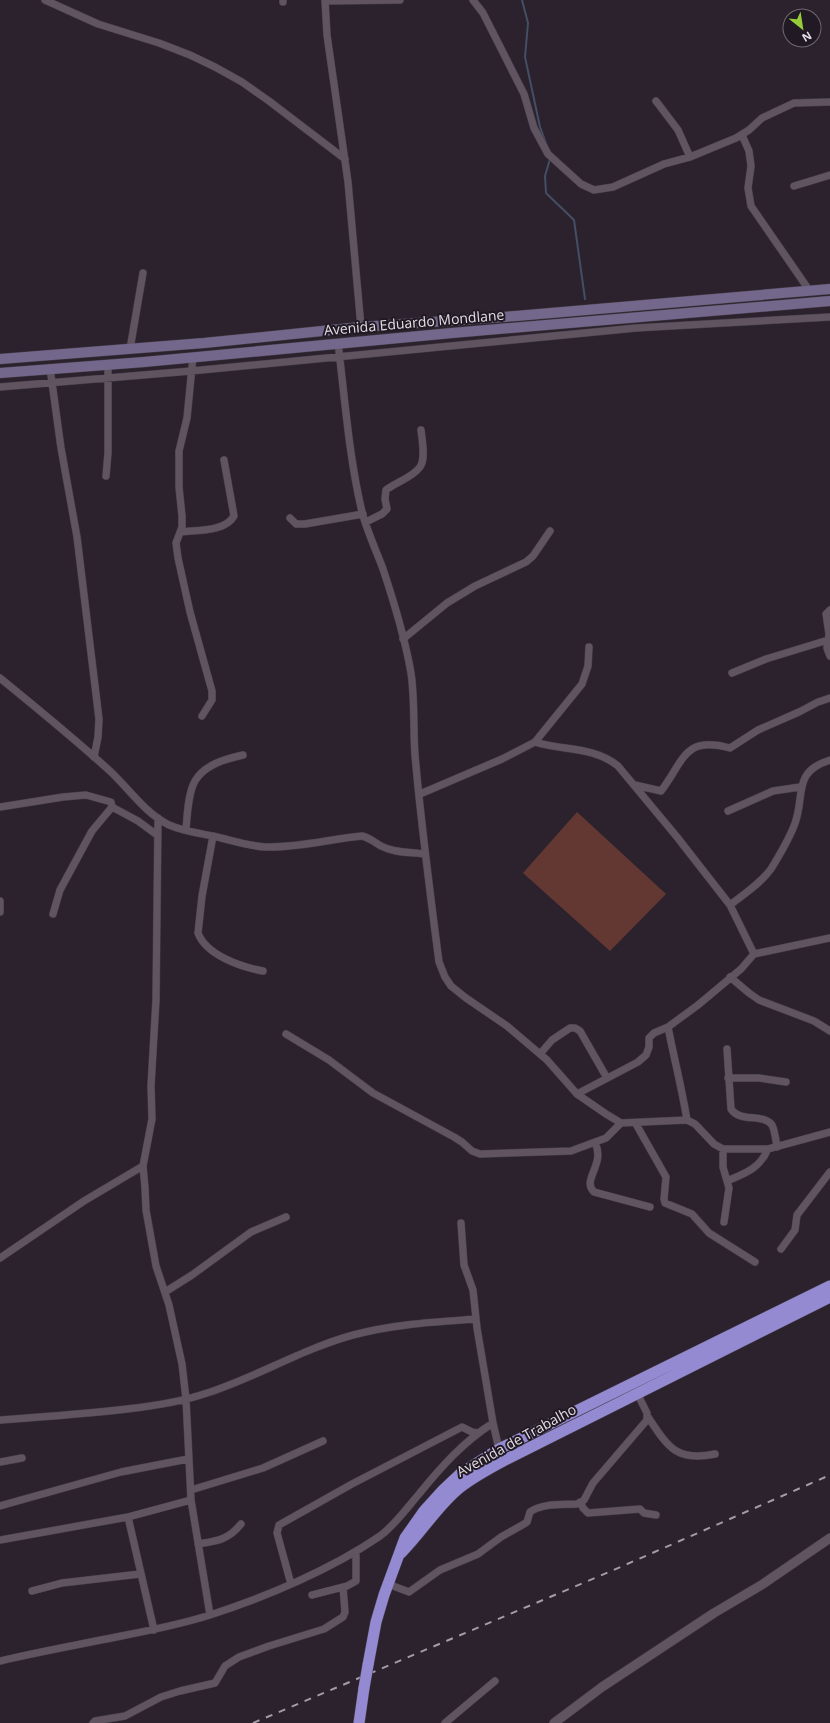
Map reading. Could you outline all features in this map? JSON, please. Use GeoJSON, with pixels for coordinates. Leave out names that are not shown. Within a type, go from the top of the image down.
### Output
{"type":"FeatureCollection","features":[{"type":"Feature","properties":{"kind":"highway","name":"Avenida de Trabalho"},"geometry":{"type":"LineString","coordinates":[[399,1554],[412,1542],[438,1509],[458,1489],[579,1416],[771,1320],[830,1286]]}},
{"type":"Feature","properties":{"kind":"highway","name":"Avenida de Trabalho"},"geometry":{"type":"LineString","coordinates":[[771,1320],[830,1297]]}},
{"type":"Feature","properties":{"kind":"highway","name":"Avenida de Trabalho"},"geometry":{"type":"LineString","coordinates":[[399,1554],[405,1538],[424,1511],[460,1474],[499,1449],[637,1393],[687,1363]]}},
{"type":"Feature","properties":{"kind":"highway"},"geometry":{"type":"LineString","coordinates":[[359,1723],[376,1622],[399,1554]]}},
{"type":"Feature","properties":{"kind":"main road","name":"Avenida Eduardo Mondlane"},"geometry":{"type":"LineString","coordinates":[[0,359],[130,349],[361,327],[516,316],[830,289]]}},
{"type":"Feature","properties":{"kind":"main road","name":"Avenida Eduardo Mondlane"},"geometry":{"type":"LineString","coordinates":[[0,373],[830,301]]}},
{"type":"Feature","properties":{"kind":"main road"},"geometry":{"type":"LineString","coordinates":[[361,327],[363,341]]}},
{"type":"Feature","properties":{"kind":"main road"},"geometry":{"type":"LineString","coordinates":[[87,352],[87,366]]}},
{"type":"Feature","properties":{"kind":"street"},"geometry":{"type":"LineString","coordinates":[[45,0],[98,24],[159,43],[190,55],[215,68],[259,93],[345,159]]}},
{"type":"Feature","properties":{"kind":"street"},"geometry":{"type":"LineString","coordinates":[[361,327],[345,159],[327,35],[325,1],[400,0]]}},
{"type":"Feature","properties":{"kind":"street"},"geometry":{"type":"LineString","coordinates":[[473,0],[483,14],[524,94],[534,128],[548,154],[581,184],[594,190],[613,187],[664,164],[690,157],[742,135],[762,118],[794,103],[829,100]]}},
{"type":"Feature","properties":{"kind":"street"},"geometry":{"type":"LineString","coordinates":[[656,100],[678,130],[690,157]]}},
{"type":"Feature","properties":{"kind":"street"},"geometry":{"type":"LineString","coordinates":[[742,135],[749,151],[751,166],[749,178],[750,206],[809,290]]}},
{"type":"Feature","properties":{"kind":"street"},"geometry":{"type":"LineString","coordinates":[[794,186],[830,176]]}},
{"type":"Feature","properties":{"kind":"street"},"geometry":{"type":"LineString","coordinates":[[130,349],[143,273]]}},
{"type":"Feature","properties":{"kind":"street"},"geometry":{"type":"LineString","coordinates":[[0,387],[192,371],[636,328],[830,317]]}},
{"type":"Feature","properties":{"kind":"street"},"geometry":{"type":"LineString","coordinates":[[338,343],[343,376],[347,425],[363,514],[383,569],[411,672],[414,704],[415,754],[420,794],[424,854],[439,962],[445,977],[451,986],[506,1026],[540,1054],[577,1094],[621,1123],[636,1124],[687,1120],[695,1124],[714,1144],[722,1149],[768,1149],[830,1132]]}},
{"type":"Feature","properties":{"kind":"street"},"geometry":{"type":"LineString","coordinates":[[193,357],[187,418],[180,451],[179,487],[182,516],[181,532],[176,543],[190,612],[212,691],[212,700],[202,716]]}},
{"type":"Feature","properties":{"kind":"street"},"geometry":{"type":"LineString","coordinates":[[106,476],[108,453],[108,364]]}},
{"type":"Feature","properties":{"kind":"street"},"geometry":{"type":"LineString","coordinates":[[50,368],[61,448],[77,536],[99,719],[98,737],[94,757]]}},
{"type":"Feature","properties":{"kind":"street"},"geometry":{"type":"LineString","coordinates":[[366,522],[382,514],[387,509],[384,499],[386,490],[412,474],[420,467],[422,459],[421,430]]}},
{"type":"Feature","properties":{"kind":"street"},"geometry":{"type":"LineString","coordinates":[[181,532],[221,527],[232,521],[234,516],[224,460]]}},
{"type":"Feature","properties":{"kind":"street"},"geometry":{"type":"LineString","coordinates":[[290,518],[296,524],[305,524],[363,514]]}},
{"type":"Feature","properties":{"kind":"street"},"geometry":{"type":"LineString","coordinates":[[403,639],[447,603],[475,586],[526,562],[533,556],[550,531]]}},
{"type":"Feature","properties":{"kind":"street"},"geometry":{"type":"LineString","coordinates":[[830,610],[826,614],[830,634],[827,648],[830,656]]}},
{"type":"Feature","properties":{"kind":"street"},"geometry":{"type":"LineString","coordinates":[[732,672],[766,659],[828,640]]}},
{"type":"Feature","properties":{"kind":"street"},"geometry":{"type":"LineString","coordinates":[[420,794],[502,759],[535,742],[582,684],[588,666],[589,648]]}},
{"type":"Feature","properties":{"kind":"street"},"geometry":{"type":"LineString","coordinates":[[0,678],[94,757],[123,783],[142,805],[169,825],[243,844],[266,847],[292,846],[362,836],[370,837],[381,846],[392,850],[424,854]]}},
{"type":"Feature","properties":{"kind":"street"},"geometry":{"type":"LineString","coordinates":[[635,785],[661,791],[683,756],[697,746],[716,744],[730,748],[758,730],[818,702],[830,698]]}},
{"type":"Feature","properties":{"kind":"street"},"geometry":{"type":"LineString","coordinates":[[535,742],[597,754],[610,759],[618,766],[635,785],[730,905],[754,954]]}},
{"type":"Feature","properties":{"kind":"street"},"geometry":{"type":"LineString","coordinates":[[186,830],[190,795],[194,781],[208,768],[226,759],[243,755]]}},
{"type":"Feature","properties":{"kind":"street"},"geometry":{"type":"LineString","coordinates":[[730,905],[762,880],[794,827],[799,811],[800,787],[806,776],[817,764],[830,760]]}},
{"type":"Feature","properties":{"kind":"street"},"geometry":{"type":"LineString","coordinates":[[728,811],[773,791],[800,787]]}},
{"type":"Feature","properties":{"kind":"street"},"geometry":{"type":"LineString","coordinates":[[0,807],[86,795],[111,802],[112,807],[157,835]]}},
{"type":"Feature","properties":{"kind":"street"},"geometry":{"type":"LineString","coordinates":[[53,914],[60,890],[92,831],[112,807]]}},
{"type":"Feature","properties":{"kind":"street"},"geometry":{"type":"LineString","coordinates":[[158,818],[156,1000],[152,1119],[143,1166],[146,1210],[156,1266],[182,1364],[186,1399],[191,1500],[210,1615]]}},
{"type":"Feature","properties":{"kind":"street"},"geometry":{"type":"LineString","coordinates":[[212,836],[201,902],[198,933],[204,944],[227,959],[241,966],[263,970]]}},
{"type":"Feature","properties":{"kind":"street"},"geometry":{"type":"LineString","coordinates":[[0,901],[0,912]]}},
{"type":"Feature","properties":{"kind":"street"},"geometry":{"type":"LineString","coordinates":[[577,1094],[638,1062],[646,1055],[649,1038],[654,1033],[668,1027],[698,1005],[741,969],[754,954],[830,938]]}},
{"type":"Feature","properties":{"kind":"street"},"geometry":{"type":"LineString","coordinates":[[730,977],[748,993],[759,1000],[814,1021],[830,1031]]}},
{"type":"Feature","properties":{"kind":"street"},"geometry":{"type":"LineString","coordinates":[[668,1027],[682,1088],[687,1120]]}},
{"type":"Feature","properties":{"kind":"street"},"geometry":{"type":"LineString","coordinates":[[540,1054],[552,1040],[570,1028],[576,1028],[580,1031],[607,1078]]}},
{"type":"Feature","properties":{"kind":"street"},"geometry":{"type":"LineString","coordinates":[[286,1034],[329,1060],[373,1093],[454,1137],[475,1153],[571,1151],[606,1138],[621,1123]]}},
{"type":"Feature","properties":{"kind":"street"},"geometry":{"type":"LineString","coordinates":[[726,1049],[731,1109],[733,1113],[738,1116],[768,1122],[772,1126],[777,1147]]}},
{"type":"Feature","properties":{"kind":"street"},"geometry":{"type":"LineString","coordinates":[[728,1078],[760,1078],[786,1082]]}},
{"type":"Feature","properties":{"kind":"street"},"geometry":{"type":"LineString","coordinates":[[636,1124],[666,1177],[665,1203],[692,1214],[709,1233],[755,1262]]}},
{"type":"Feature","properties":{"kind":"street"},"geometry":{"type":"LineString","coordinates":[[595,1143],[598,1150],[598,1160],[589,1182],[590,1188],[594,1192],[650,1207]]}},
{"type":"Feature","properties":{"kind":"street"},"geometry":{"type":"LineString","coordinates":[[722,1149],[723,1167],[729,1195],[724,1222]]}},
{"type":"Feature","properties":{"kind":"street"},"geometry":{"type":"LineString","coordinates":[[727,1181],[750,1171],[757,1166],[768,1149]]}},
{"type":"Feature","properties":{"kind":"street"},"geometry":{"type":"LineString","coordinates":[[0,1258],[84,1201],[143,1166]]}},
{"type":"Feature","properties":{"kind":"street"},"geometry":{"type":"LineString","coordinates":[[781,1249],[795,1230],[797,1215],[830,1172]]}},
{"type":"Feature","properties":{"kind":"street"},"geometry":{"type":"LineString","coordinates":[[164,1292],[203,1267],[251,1232],[286,1217]]}},
{"type":"Feature","properties":{"kind":"street"},"geometry":{"type":"LineString","coordinates":[[461,1223],[464,1265],[473,1290],[476,1319],[493,1423],[499,1449],[505,1460]]}},
{"type":"Feature","properties":{"kind":"street"},"geometry":{"type":"LineString","coordinates":[[0,1420],[86,1414],[186,1399],[207,1393],[308,1350],[352,1335],[414,1323],[476,1319]]}},
{"type":"Feature","properties":{"kind":"street"},"geometry":{"type":"LineString","coordinates":[[637,1393],[648,1412],[648,1417],[662,1438],[678,1453],[696,1457],[715,1454]]}},
{"type":"Feature","properties":{"kind":"street"},"geometry":{"type":"LineString","coordinates":[[388,1584],[409,1592],[440,1570],[478,1554],[524,1524],[527,1522],[530,1512],[533,1510],[546,1506],[581,1503],[593,1483],[648,1417]]}},
{"type":"Feature","properties":{"kind":"street"},"geometry":{"type":"LineString","coordinates":[[0,1661],[154,1630],[210,1615],[291,1584],[356,1551],[389,1528],[451,1456],[478,1433],[493,1423]]}},
{"type":"Feature","properties":{"kind":"street"},"geometry":{"type":"LineString","coordinates":[[291,1584],[277,1533],[279,1525],[352,1484],[462,1427],[478,1433]]}},
{"type":"Feature","properties":{"kind":"street"},"geometry":{"type":"LineString","coordinates":[[191,1490],[262,1468],[323,1441]]}},
{"type":"Feature","properties":{"kind":"street"},"geometry":{"type":"LineString","coordinates":[[0,1462],[22,1458]]}},
{"type":"Feature","properties":{"kind":"street"},"geometry":{"type":"LineString","coordinates":[[0,1506],[122,1472],[188,1459]]}},
{"type":"Feature","properties":{"kind":"street"},"geometry":{"type":"LineString","coordinates":[[0,1540],[128,1517],[191,1500]]}},
{"type":"Feature","properties":{"kind":"street"},"geometry":{"type":"LineString","coordinates":[[581,1503],[583,1508],[588,1513],[640,1509],[644,1513],[656,1515]]}},
{"type":"Feature","properties":{"kind":"street"},"geometry":{"type":"LineString","coordinates":[[128,1517],[154,1630]]}},
{"type":"Feature","properties":{"kind":"street"},"geometry":{"type":"LineString","coordinates":[[198,1544],[222,1540],[233,1534],[241,1524]]}},
{"type":"Feature","properties":{"kind":"street"},"geometry":{"type":"LineString","coordinates":[[554,1723],[602,1686],[714,1613],[763,1584],[830,1538]]}},
{"type":"Feature","properties":{"kind":"street"},"geometry":{"type":"LineString","coordinates":[[312,1594],[343,1587],[356,1581],[356,1551]]}},
{"type":"Feature","properties":{"kind":"street"},"geometry":{"type":"LineString","coordinates":[[32,1591],[62,1583],[140,1574]]}},
{"type":"Feature","properties":{"kind":"street"},"geometry":{"type":"LineString","coordinates":[[93,1723],[95,1721],[125,1716],[161,1697],[180,1691],[215,1684],[225,1666],[239,1658],[269,1646],[324,1629],[343,1617],[345,1612],[343,1587]]}},
{"type":"Feature","properties":{"kind":"street"},"geometry":{"type":"LineString","coordinates":[[445,1723],[495,1681]]}},
{"type":"Feature","properties":{"kind":"shaded area"},"geometry":{"type":"Polygon","coordinates":[[[577,812],[666,894],[610,951],[523,873],[577,812]]]}},
{"type":"Feature","properties":{"kind":"waterway"},"geometry":{"type":"LineString","coordinates":[[522,0],[528,23],[525,57],[540,127],[547,146]]}},
{"type":"Feature","properties":{"kind":"waterway"},"geometry":{"type":"LineString","coordinates":[[550,159],[545,176],[546,193],[574,220],[585,299]]}},
{"type":"Feature","properties":{"kind":"railway"},"geometry":{"type":"LineString","coordinates":[[253,1723],[609,1572],[830,1475]]}}]}
